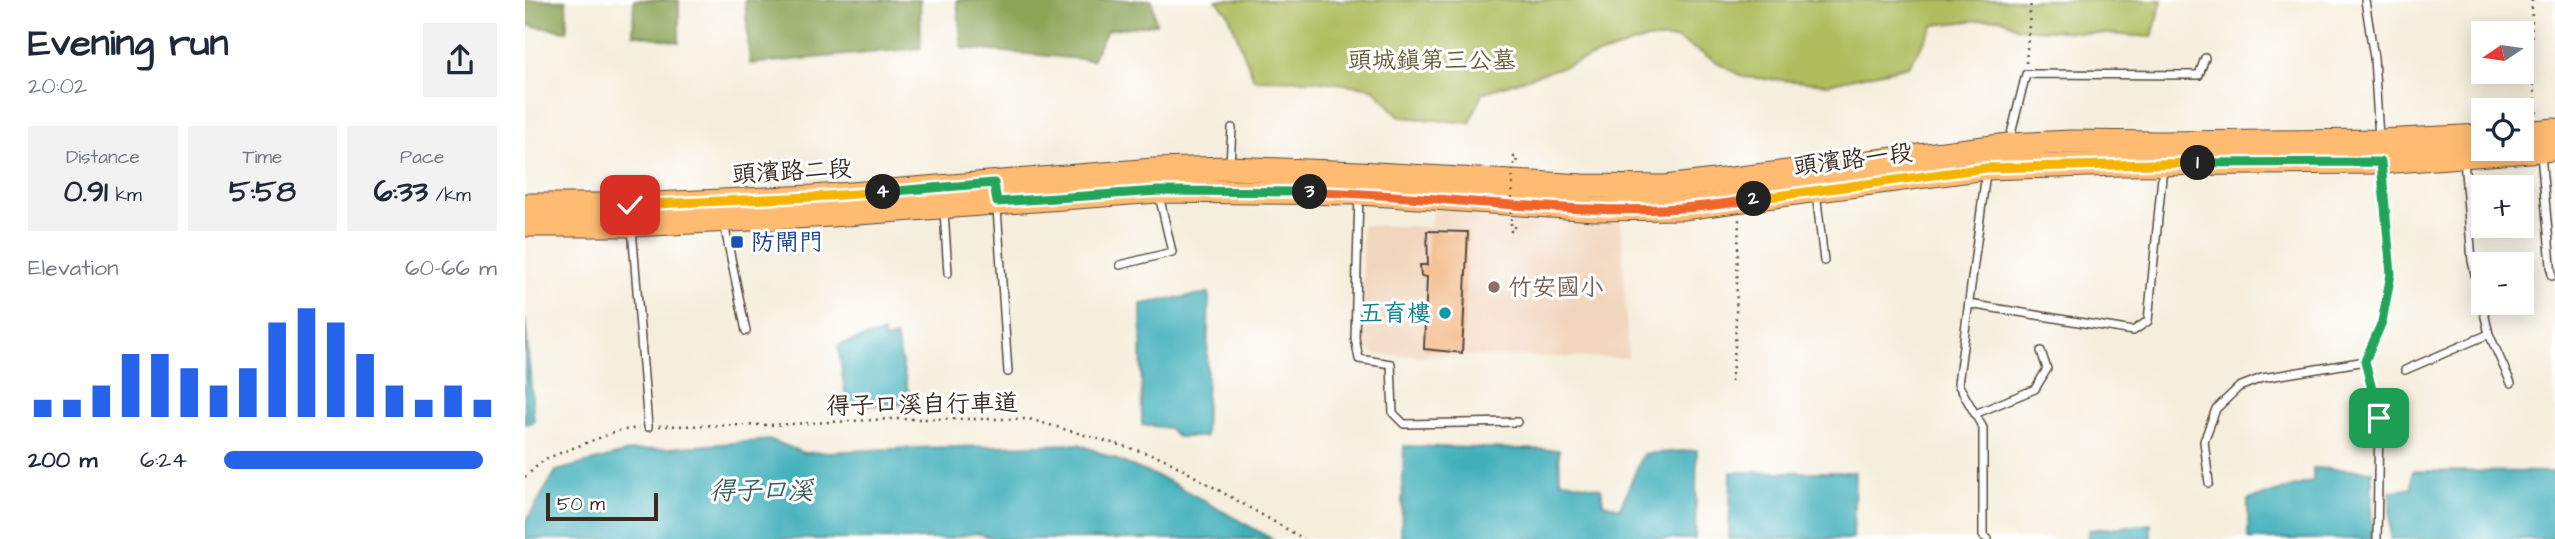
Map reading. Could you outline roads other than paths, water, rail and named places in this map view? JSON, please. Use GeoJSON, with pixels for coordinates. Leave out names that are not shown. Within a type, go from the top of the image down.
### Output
{"type":"FeatureCollection","features":[{"type":"Feature","properties":{"kind":"main road","name":"頭濱路一段"},"geometry":{"type":"LineString","coordinates":[[1475,191],[1583,186],[1665,187],[1998,157],[2163,163],[2542,139]]}},
{"type":"Feature","properties":{"kind":"main road","name":"頭濱路一段"},"geometry":{"type":"LineString","coordinates":[[1230,168],[1359,183],[1475,191],[1595,209],[1683,208],[1815,190],[2071,142],[2380,151]]}},
{"type":"Feature","properties":{"kind":"main road","name":"頭濱路二段"},"geometry":{"type":"LineString","coordinates":[[525,205],[631,215],[723,219],[831,215],[944,207],[995,193],[1154,170],[1230,168]]}},
{"type":"Feature","properties":{"kind":"main road","name":"頭濱路一段"},"geometry":{"type":"LineString","coordinates":[[1158,191],[1359,183]]}},
{"type":"Feature","properties":{"kind":"main road","name":"頭濱路二段"},"geometry":{"type":"LineString","coordinates":[[525,225],[813,197],[1158,191]]}},
{"type":"Feature","properties":{"kind":"lane"},"geometry":{"type":"LineString","coordinates":[[2365,0],[2374,58],[2391,274],[2382,322],[2365,361],[2379,418],[2377,539]]}},
{"type":"Feature","properties":{"kind":"lane"},"geometry":{"type":"LineString","coordinates":[[1988,539],[1983,536],[1983,428],[1958,384],[1969,304],[1998,157],[2026,74],[2199,75],[2205,58]]}},
{"type":"Feature","properties":{"kind":"lane"},"geometry":{"type":"LineString","coordinates":[[1230,168],[1232,128]]}},
{"type":"Feature","properties":{"kind":"lane"},"geometry":{"type":"LineString","coordinates":[[2542,139],[2552,276]]}},
{"type":"Feature","properties":{"kind":"lane"},"geometry":{"type":"LineString","coordinates":[[2470,143],[2472,261],[2489,334],[2511,383]]}},
{"type":"Feature","properties":{"kind":"lane"},"geometry":{"type":"LineString","coordinates":[[1969,304],[2133,331],[2148,321],[2163,163]]}},
{"type":"Feature","properties":{"kind":"lane"},"geometry":{"type":"LineString","coordinates":[[1359,183],[1355,338],[1359,359],[1391,364],[1393,413],[1404,424],[1517,422]]}},
{"type":"Feature","properties":{"kind":"lane"},"geometry":{"type":"LineString","coordinates":[[1815,190],[1824,261]]}},
{"type":"Feature","properties":{"kind":"lane"},"geometry":{"type":"LineString","coordinates":[[1120,265],[1172,252],[1158,191]]}},
{"type":"Feature","properties":{"kind":"lane"},"geometry":{"type":"LineString","coordinates":[[995,193],[1008,372]]}},
{"type":"Feature","properties":{"kind":"lane"},"geometry":{"type":"LineString","coordinates":[[944,207],[948,273]]}},
{"type":"Feature","properties":{"kind":"lane"},"geometry":{"type":"LineString","coordinates":[[631,215],[648,426]]}},
{"type":"Feature","properties":{"kind":"lane"},"geometry":{"type":"LineString","coordinates":[[723,219],[746,331]]}},
{"type":"Feature","properties":{"kind":"lane"},"geometry":{"type":"LineString","coordinates":[[2405,370],[2489,334]]}},
{"type":"Feature","properties":{"kind":"lane"},"geometry":{"type":"LineString","coordinates":[[1975,414],[2035,389],[2047,369],[2041,351]]}},
{"type":"Feature","properties":{"kind":"lane"},"geometry":{"type":"LineString","coordinates":[[2209,482],[2204,441],[2216,409],[2239,387],[2262,378],[2365,361]]}},
{"type":"Feature","properties":{"kind":"water"},"geometry":{"type":"Polygon","coordinates":[[[1209,293],[1205,437],[1177,437],[1169,428],[1142,425],[1141,304],[1209,293]]]}},
{"type":"Feature","properties":{"kind":"water"},"geometry":{"type":"Polygon","coordinates":[[[525,319],[534,422],[525,424],[525,319]]]}},
{"type":"Feature","properties":{"kind":"water"},"geometry":{"type":"Polygon","coordinates":[[[883,333],[885,340],[896,337],[911,404],[847,406],[838,345],[883,333]]]}},
{"type":"Feature","properties":{"kind":"water","name":"得子口溪"},"geometry":{"type":"Polygon","coordinates":[[[771,440],[804,453],[1079,444],[1170,482],[1272,539],[996,539],[976,533],[945,539],[525,539],[525,523],[556,471],[631,451],[771,440]]]}},
{"type":"Feature","properties":{"kind":"water"},"geometry":{"type":"Polygon","coordinates":[[[1404,446],[1559,450],[1560,480],[1601,488],[1603,503],[1620,508],[1643,454],[1697,450],[1695,539],[1401,539],[1404,446]]]}},
{"type":"Feature","properties":{"kind":"water"},"geometry":{"type":"Polygon","coordinates":[[[2313,468],[2372,471],[2371,539],[2248,539],[2248,500],[2313,481],[2313,468]]]}},
{"type":"Feature","properties":{"kind":"water"},"geometry":{"type":"Polygon","coordinates":[[[2412,471],[2555,472],[2555,539],[2390,539],[2390,491],[2412,488],[2412,471]]]}},
{"type":"Feature","properties":{"kind":"water"},"geometry":{"type":"Polygon","coordinates":[[[1731,472],[1855,472],[1853,539],[1729,539],[1731,472]]]}},
{"type":"Feature","properties":{"kind":"water"},"geometry":{"type":"Polygon","coordinates":[[[2151,524],[2151,539],[2087,539],[2089,530],[2151,524]]]}},
{"type":"Feature","properties":{"kind":"place","name":"防閘門"},"geometry":{"type":"Point","coordinates":[737,242]}},
{"type":"Feature","properties":{"kind":"place","name":"竹安國小"},"geometry":{"type":"Point","coordinates":[1494,287]}},
{"type":"Feature","properties":{"kind":"place","name":"五育樓"},"geometry":{"type":"Point","coordinates":[1445,313]}},
{"type":"Feature","properties":{"kind":"park label","name":"頭城鎮第三公墓"},"geometry":{"type":"Point","coordinates":[1432,60]}}]}
